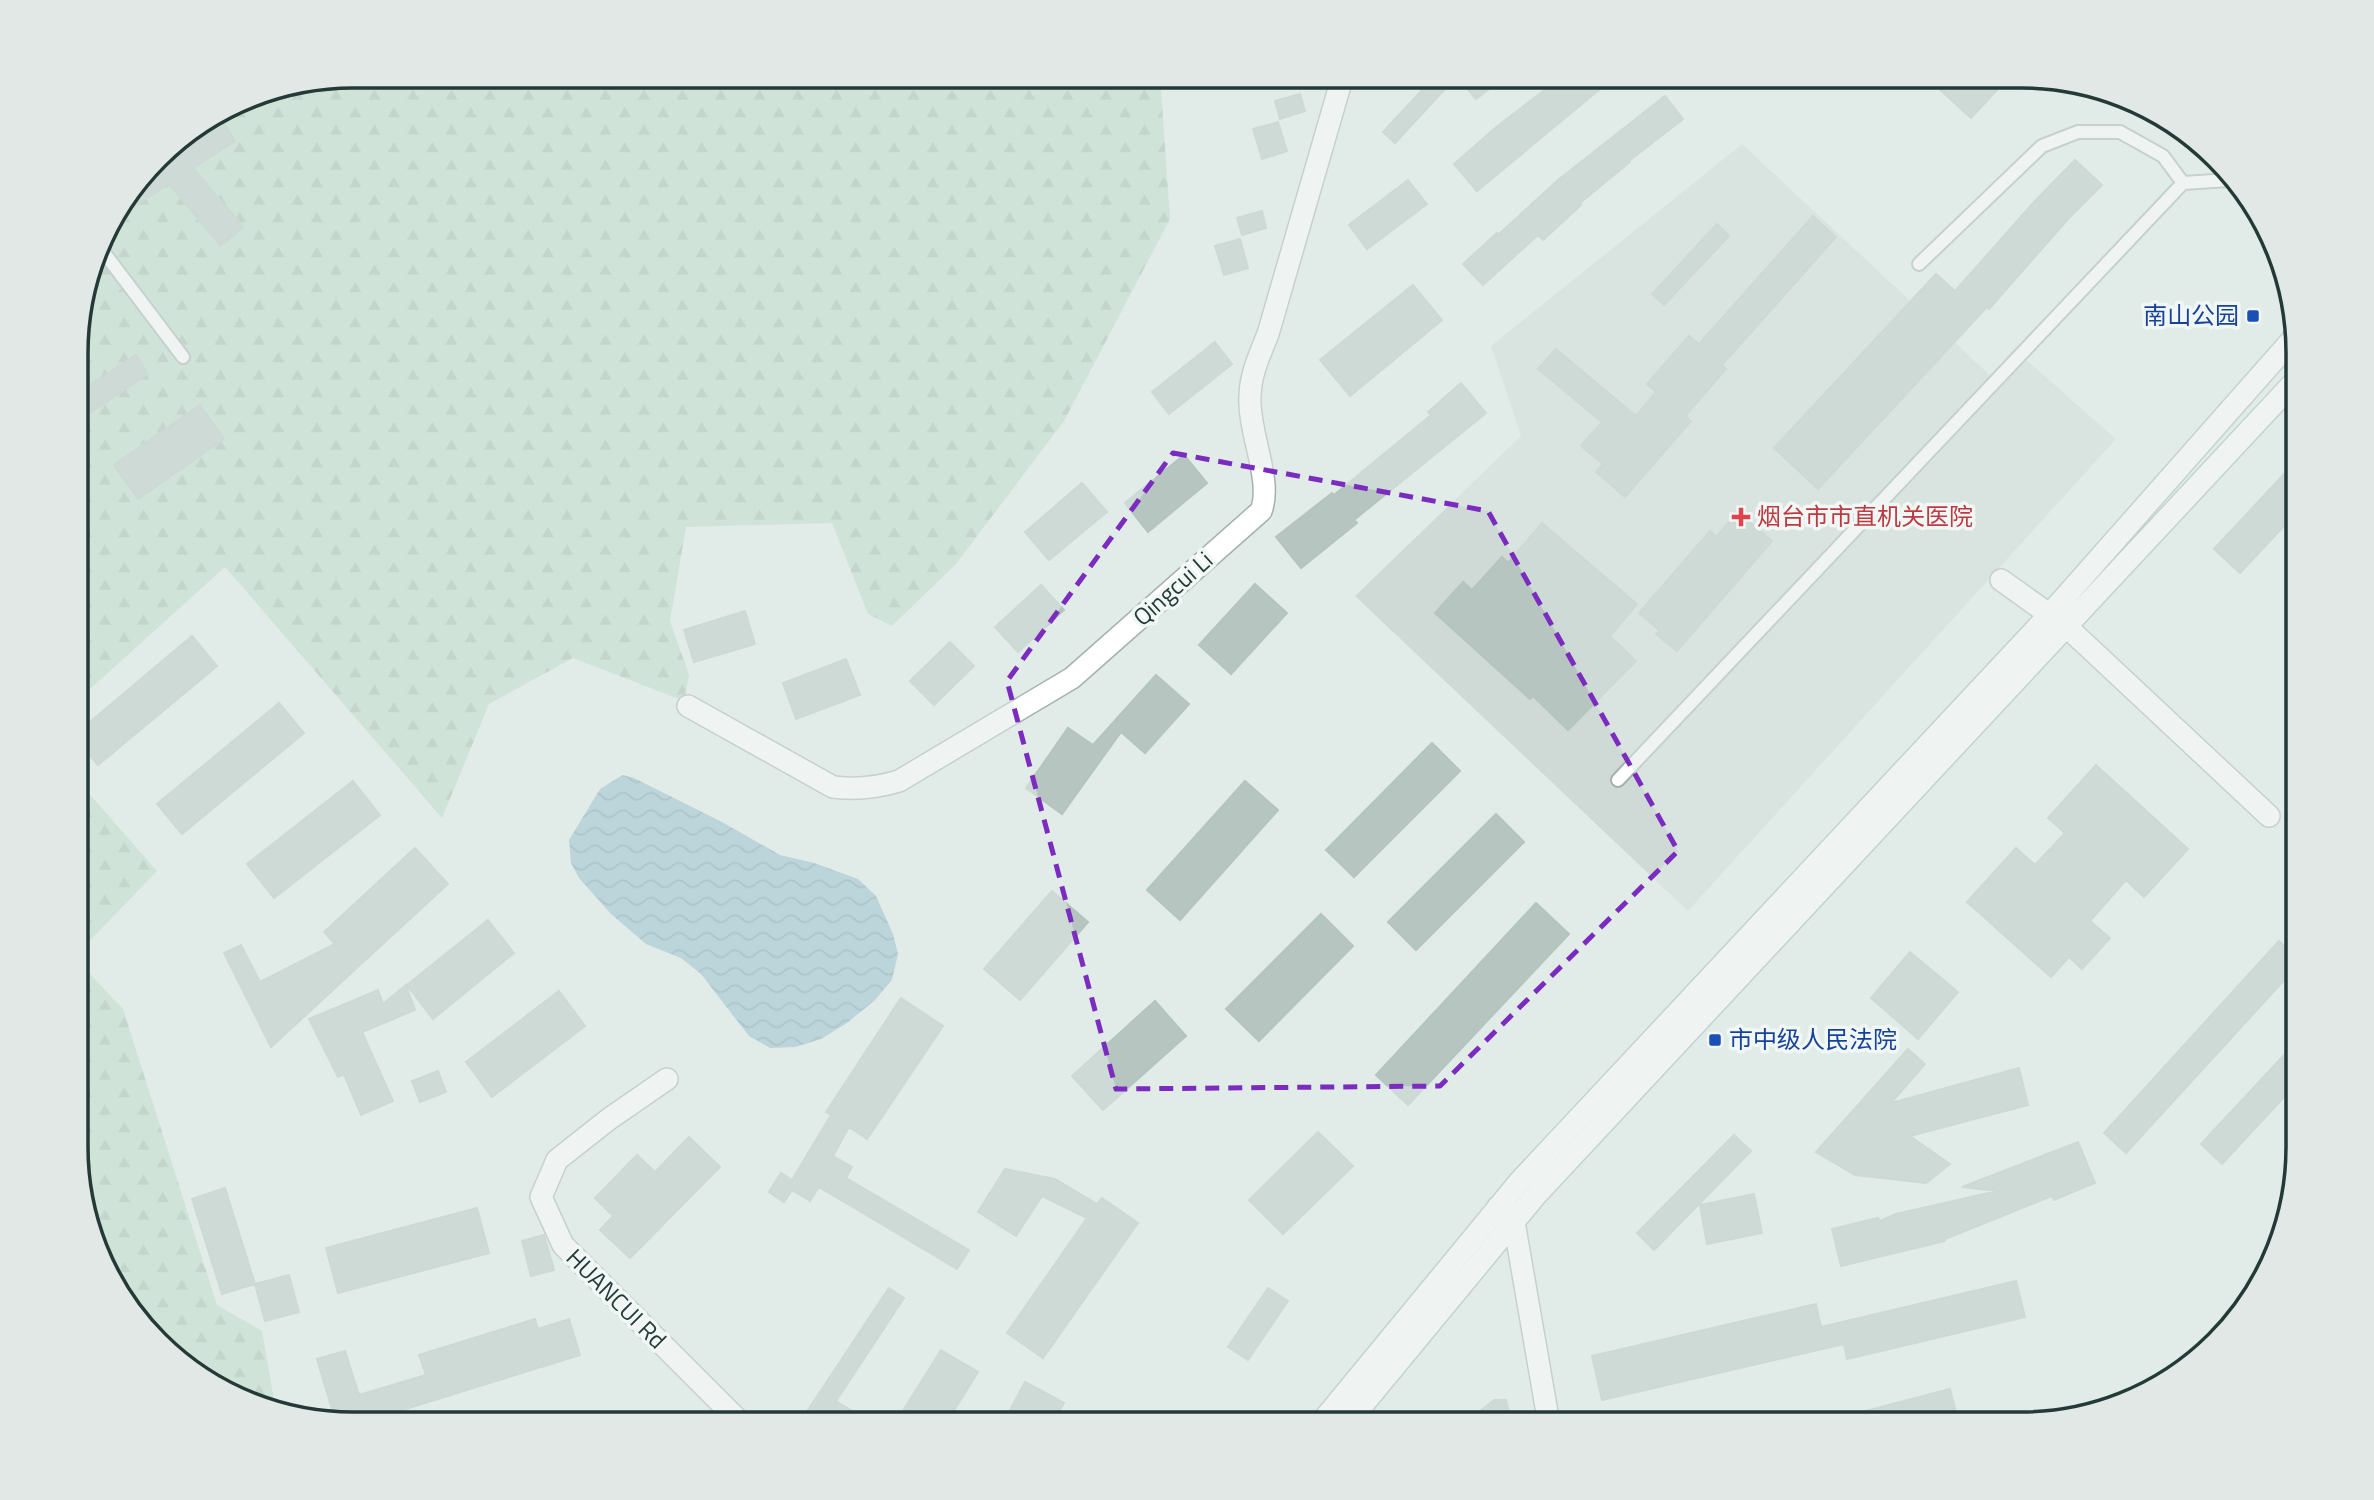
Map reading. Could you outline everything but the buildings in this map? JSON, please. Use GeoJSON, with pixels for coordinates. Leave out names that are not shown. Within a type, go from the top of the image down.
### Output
{"type":"FeatureCollection","features":[{"type":"Feature","properties":{"kind":"main road","name":"Qingcui Li"},"geometry":{"type":"LineString","coordinates":[[688,706],[833,786],[855,789],[880,787],[899,781],[1072,678],[1261,511],[1265,501],[1265,488],[1250,418],[1254,372],[1268,334],[1339,88]]}},
{"type":"Feature","properties":{"kind":"main road"},"geometry":{"type":"LineString","coordinates":[[1358,1412],[1536,1195],[2059,621],[2286,347]]}},
{"type":"Feature","properties":{"kind":"main road"},"geometry":{"type":"LineString","coordinates":[[1330,1412],[1520,1181],[2286,389]]}},
{"type":"Feature","properties":{"kind":"main road"},"geometry":{"type":"LineString","coordinates":[[2001,580],[2059,621],[2269,816]]}},
{"type":"Feature","properties":{"kind":"main road","name":"HUANCUI Rd"},"geometry":{"type":"LineString","coordinates":[[667,1079],[609,1119],[557,1160],[541,1197],[563,1245],[730,1412]]}},
{"type":"Feature","properties":{"kind":"main road"},"geometry":{"type":"LineString","coordinates":[[1499,1207],[1514,1222],[1547,1412]]}},
{"type":"Feature","properties":{"kind":"lane"},"geometry":{"type":"LineString","coordinates":[[1919,264],[2042,146],[2078,132],[2120,132],[2163,156],[2183,183]]}},
{"type":"Feature","properties":{"kind":"lane"},"geometry":{"type":"LineString","coordinates":[[1618,780],[2183,183],[2223,180]]}},
{"type":"Feature","properties":{"kind":"lane"},"geometry":{"type":"LineString","coordinates":[[106,256],[183,357]]}},
{"type":"Feature","properties":{"kind":"highlighted area"},"geometry":{"type":"Polygon","coordinates":[[[1173,453],[1488,511],[1678,851],[1440,1086],[1116,1089],[1007,681],[1173,453]]]}},
{"type":"Feature","properties":{"kind":"shaded area","name":"烟台市市直机关医院"},"geometry":{"type":"Polygon","coordinates":[[[1742,144],[1995,380],[2022,356],[2116,439],[1688,911],[1355,596],[1521,436],[1491,346],[1742,144]]]}},
{"type":"Feature","properties":{"kind":"green space"},"geometry":{"type":"Polygon","coordinates":[[[335,88],[1161,88],[1170,219],[1064,421],[956,564],[892,626],[868,614],[832,523],[686,527],[670,621],[689,675],[684,701],[573,658],[489,704],[442,818],[225,567],[88,691],[88,335],[97,284],[115,235],[142,191],[165,165],[191,142],[235,115],[284,97],[335,88]]]}},
{"type":"Feature","properties":{"kind":"green space"},"geometry":{"type":"Polygon","coordinates":[[[88,792],[157,871],[88,943],[88,792]]]}},
{"type":"Feature","properties":{"kind":"green space"},"geometry":{"type":"Polygon","coordinates":[[[88,972],[123,1009],[217,1305],[262,1331],[274,1400],[220,1377],[178,1347],[153,1322],[132,1295],[108,1249],[97,1216],[88,1165],[88,972]]]}},
{"type":"Feature","properties":{"kind":"water"},"geometry":{"type":"Polygon","coordinates":[[[623,775],[722,822],[780,855],[814,863],[858,879],[876,896],[893,934],[898,954],[892,980],[874,1001],[847,1023],[821,1039],[795,1047],[770,1048],[749,1036],[701,974],[681,958],[646,944],[611,914],[579,878],[571,863],[569,840],[600,789],[623,775]]]}},
{"type":"Feature","properties":{"kind":"place","name":"南山公园"},"geometry":{"type":"Point","coordinates":[2253,316]}},
{"type":"Feature","properties":{"kind":"place","name":"烟台市市直机关医院"},"geometry":{"type":"Point","coordinates":[1741,517]}},
{"type":"Feature","properties":{"kind":"place","name":"市中级人民法院"},"geometry":{"type":"Point","coordinates":[1715,1040]}}]}
